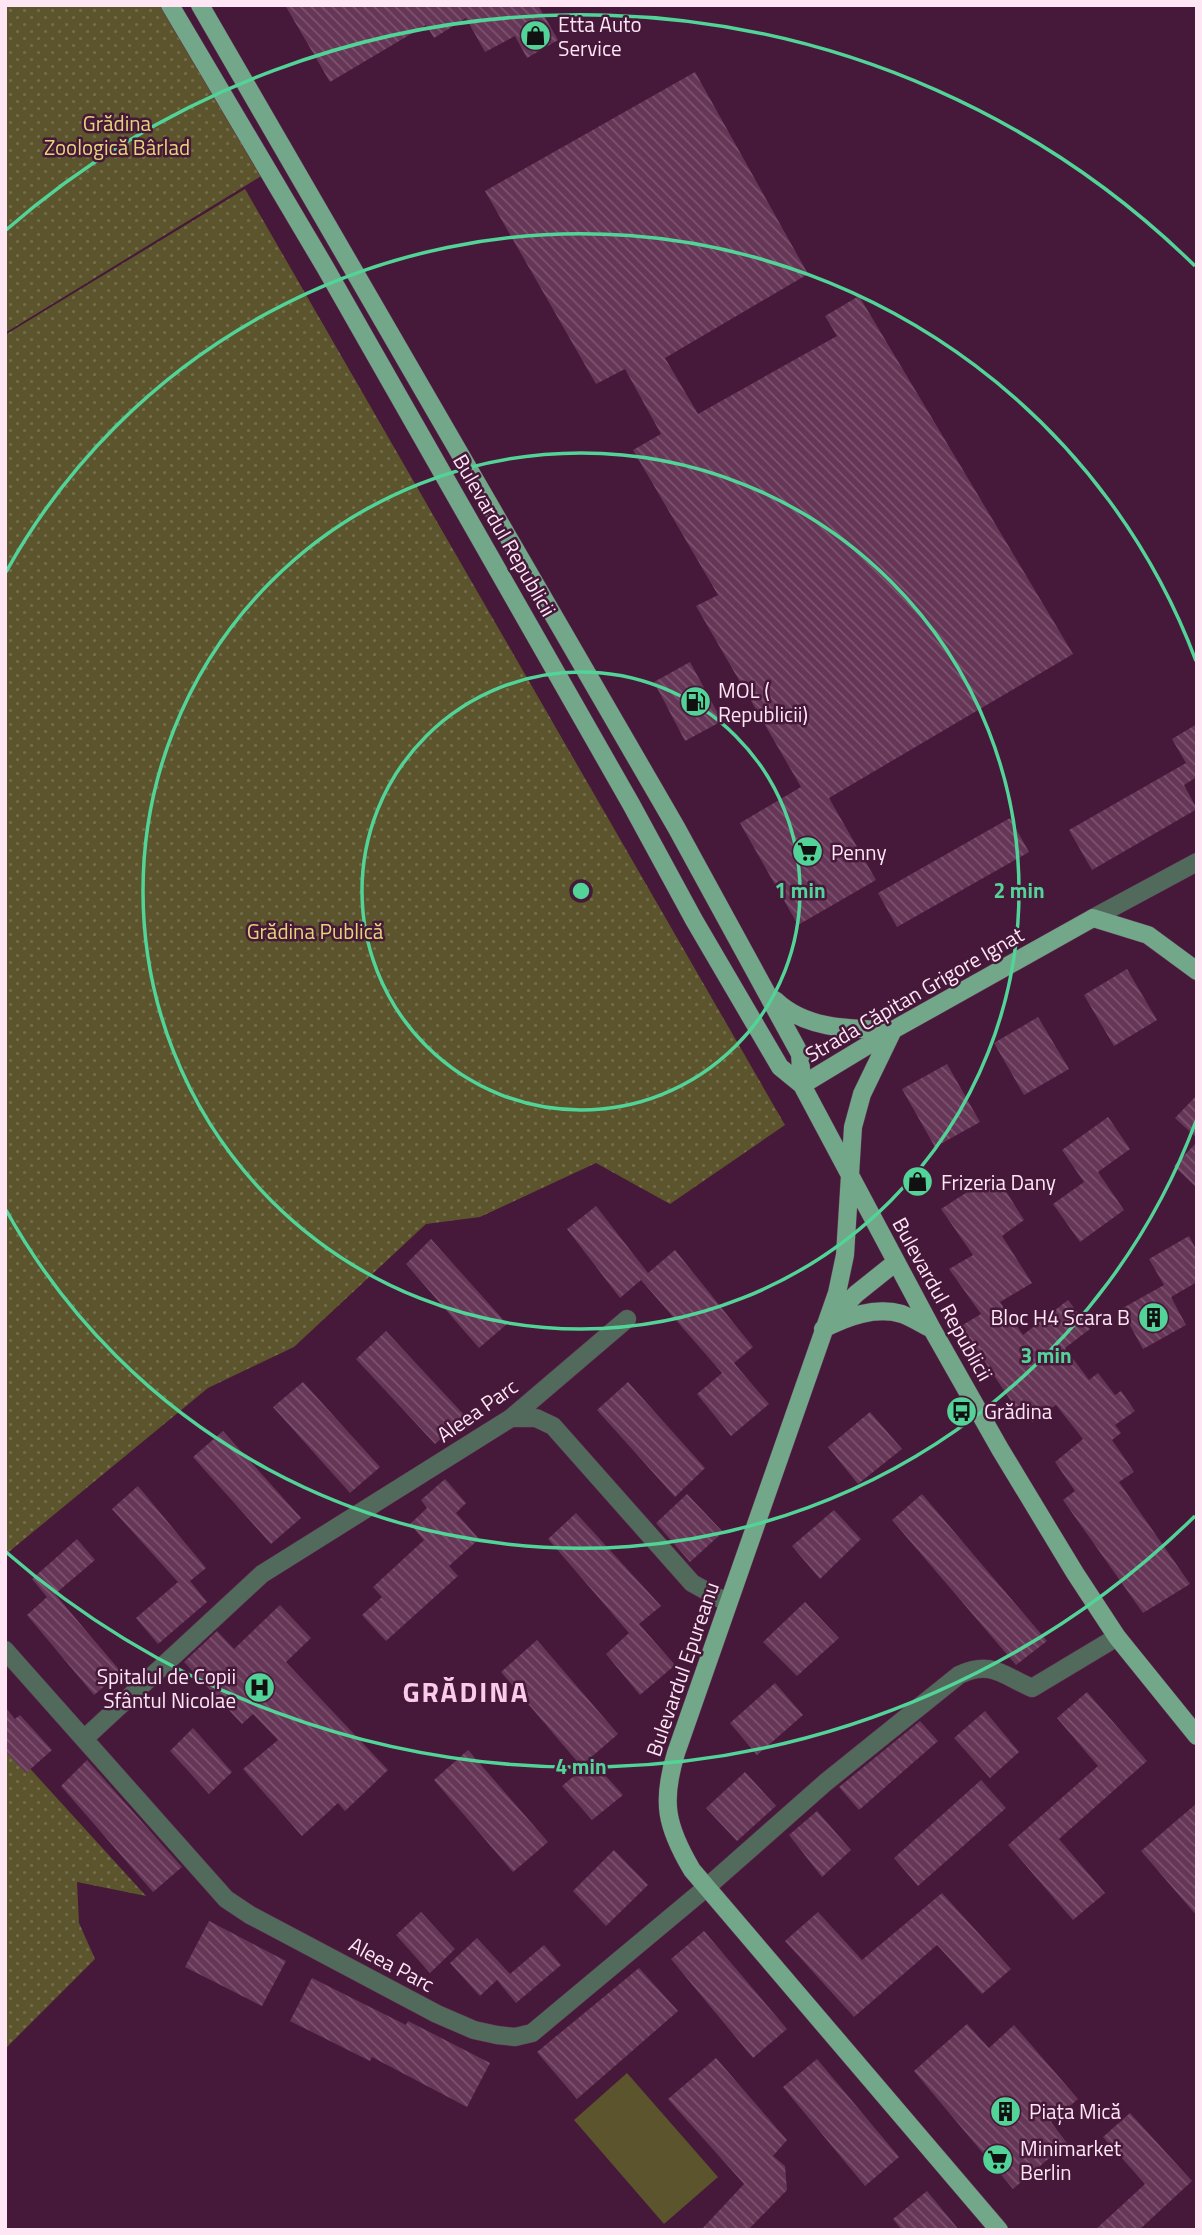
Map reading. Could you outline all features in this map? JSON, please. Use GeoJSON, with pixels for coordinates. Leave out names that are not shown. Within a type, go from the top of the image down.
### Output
{"type":"FeatureCollection","features":[{"type":"Feature","properties":{"kind":"main road","name":"Bulevardul Republicii"},"geometry":{"type":"LineString","coordinates":[[170,5],[339,291],[773,1056],[780,1067],[802,1085],[932,1329],[1000,1449],[1117,1637],[1197,1736]]}},
{"type":"Feature","properties":{"kind":"main road","name":"Bulevardul Republicii"},"geometry":{"type":"LineString","coordinates":[[201,5],[676,827],[800,1054],[802,1085]]}},
{"type":"Feature","properties":{"kind":"main road","name":"Strada Căpitan Grigore Ignat"},"geometry":{"type":"LineString","coordinates":[[802,1085],[893,1030],[1093,918]]}},
{"type":"Feature","properties":{"kind":"main road"},"geometry":{"type":"LineString","coordinates":[[1093,918],[1148,935],[1197,971]]}},
{"type":"Feature","properties":{"kind":"main road"},"geometry":{"type":"LineString","coordinates":[[765,990],[788,1012],[815,1022],[842,1028],[893,1030],[862,1094],[853,1127],[845,1255],[836,1293],[823,1329]]}},
{"type":"Feature","properties":{"kind":"main road","name":"Bulevardul Epureanu"},"geometry":{"type":"LineString","coordinates":[[896,1262],[856,1294],[823,1329],[668,1779],[667,1809],[676,1842],[692,1870],[999,2230]]}},
{"type":"Feature","properties":{"kind":"main road"},"geometry":{"type":"LineString","coordinates":[[823,1329],[848,1317],[874,1312],[901,1314],[932,1329]]}},
{"type":"Feature","properties":{"kind":"street","name":"Strada Căpitan Grigore Ignat"},"geometry":{"type":"LineString","coordinates":[[1093,918],[1197,862]]}},
{"type":"Feature","properties":{"kind":"street","name":"Aleea Parc"},"geometry":{"type":"LineString","coordinates":[[85,1738],[262,1574],[511,1418],[627,1319]]}},
{"type":"Feature","properties":{"kind":"street"},"geometry":{"type":"LineString","coordinates":[[511,1418],[536,1418],[553,1426],[692,1583],[728,1603]]}},
{"type":"Feature","properties":{"kind":"street","name":"Aleea Parc"},"geometry":{"type":"LineString","coordinates":[[5,1650],[226,1899],[250,1915],[437,2014],[474,2030],[515,2037],[532,2033],[707,1887],[827,1782],[959,1675],[988,1667],[1032,1688],[1117,1637]]}},
{"type":"Feature","properties":{"kind":"green space","name":"Grădina Zoologică Bârlad"},"geometry":{"type":"Polygon","coordinates":[[[5,5],[168,5],[268,172],[5,333],[5,5]]]}},
{"type":"Feature","properties":{"kind":"green space","name":"Grădina Publică"},"geometry":{"type":"Polygon","coordinates":[[[245,189],[785,1125],[670,1204],[596,1163],[480,1217],[426,1224],[294,1347],[208,1388],[5,1555],[5,335],[245,189]]]}},
{"type":"Feature","properties":{"kind":"green space"},"geometry":{"type":"Polygon","coordinates":[[[5,1741],[146,1896],[77,1882],[79,1923],[95,1959],[5,2049],[5,1741]]]}},
{"type":"Feature","properties":{"kind":"green space"},"geometry":{"type":"Polygon","coordinates":[[[627,2073],[718,2177],[664,2224],[574,2120],[627,2073]]]}},
{"type":"Feature","properties":{"kind":"building"},"geometry":{"type":"Polygon","coordinates":[[[285,5],[538,5],[558,40],[527,58],[515,36],[485,52],[466,18],[434,38],[426,25],[330,82],[285,5]]]}},
{"type":"Feature","properties":{"kind":"building"},"geometry":{"type":"Polygon","coordinates":[[[695,72],[808,274],[665,358],[698,414],[837,336],[825,316],[859,296],[1073,654],[829,798],[876,880],[798,925],[740,823],[801,787],[696,606],[718,595],[633,450],[661,434],[625,369],[596,384],[485,191],[695,72]]]}},
{"type":"Feature","properties":{"kind":"building"},"geometry":{"type":"Polygon","coordinates":[[[690,662],[722,721],[685,741],[654,682],[690,662]]]}},
{"type":"Feature","properties":{"kind":"building"},"geometry":{"type":"Polygon","coordinates":[[[1197,724],[1197,780],[1195,778],[1184,785],[1197,809],[1092,870],[1069,830],[1186,763],[1172,739],[1197,724]]]}},
{"type":"Feature","properties":{"kind":"building"},"geometry":{"type":"Polygon","coordinates":[[[1010,818],[1029,852],[897,927],[878,893],[1010,818]]]}},
{"type":"Feature","properties":{"kind":"building"},"geometry":{"type":"Polygon","coordinates":[[[1127,969],[1157,1020],[1114,1046],[1084,995],[1127,969]]]}},
{"type":"Feature","properties":{"kind":"building"},"geometry":{"type":"Polygon","coordinates":[[[1038,1017],[1069,1069],[1024,1095],[994,1043],[1038,1017]]]}},
{"type":"Feature","properties":{"kind":"building"},"geometry":{"type":"Polygon","coordinates":[[[947,1064],[980,1122],[935,1147],[902,1089],[947,1064]]]}},
{"type":"Feature","properties":{"kind":"building"},"geometry":{"type":"Polygon","coordinates":[[[1197,1095],[1197,1138],[1175,1118],[1197,1095]]]}},
{"type":"Feature","properties":{"kind":"building"},"geometry":{"type":"Polygon","coordinates":[[[1108,1117],[1130,1149],[1098,1172],[1124,1210],[1080,1242],[1053,1204],[1084,1182],[1062,1150],[1108,1117]]]}},
{"type":"Feature","properties":{"kind":"building"},"geometry":{"type":"Polygon","coordinates":[[[1197,1142],[1197,1188],[1174,1166],[1197,1142]]]}},
{"type":"Feature","properties":{"kind":"building"},"geometry":{"type":"Polygon","coordinates":[[[995,1174],[1024,1220],[1002,1236],[1032,1283],[1000,1302],[1023,1335],[1068,1300],[1090,1329],[1065,1348],[1089,1380],[1098,1373],[1115,1395],[1121,1391],[1135,1411],[1115,1425],[1121,1433],[1112,1440],[1134,1472],[1119,1482],[1190,1584],[1143,1613],[1063,1500],[1075,1491],[1055,1462],[1083,1439],[1056,1405],[1032,1422],[1028,1417],[1023,1419],[961,1326],[981,1314],[949,1269],[973,1255],[941,1209],[995,1174]]]}},
{"type":"Feature","properties":{"kind":"building"},"geometry":{"type":"Polygon","coordinates":[[[596,1206],[648,1273],[675,1250],[753,1347],[734,1363],[769,1404],[731,1436],[697,1394],[722,1373],[641,1280],[620,1298],[567,1229],[596,1206]]]}},
{"type":"Feature","properties":{"kind":"building"},"geometry":{"type":"Polygon","coordinates":[[[1189,1236],[1197,1251],[1197,1282],[1171,1297],[1186,1325],[1143,1349],[1121,1309],[1164,1285],[1149,1259],[1189,1236]]]}},
{"type":"Feature","properties":{"kind":"building"},"geometry":{"type":"Polygon","coordinates":[[[431,1239],[507,1324],[479,1348],[406,1264],[431,1239]]]}},
{"type":"Feature","properties":{"kind":"building"},"geometry":{"type":"Polygon","coordinates":[[[386,1331],[466,1417],[435,1444],[356,1359],[386,1331]]]}},
{"type":"Feature","properties":{"kind":"building"},"geometry":{"type":"Polygon","coordinates":[[[303,1382],[380,1467],[350,1493],[273,1407],[303,1382]]]}},
{"type":"Feature","properties":{"kind":"building"},"geometry":{"type":"Polygon","coordinates":[[[628,1382],[705,1468],[675,1497],[597,1410],[628,1382]]]}},
{"type":"Feature","properties":{"kind":"building"},"geometry":{"type":"Polygon","coordinates":[[[870,1412],[902,1449],[858,1484],[828,1447],[870,1412]]]}},
{"type":"Feature","properties":{"kind":"building"},"geometry":{"type":"Polygon","coordinates":[[[223,1431],[301,1518],[271,1544],[193,1457],[223,1431]]]}},
{"type":"Feature","properties":{"kind":"building"},"geometry":{"type":"Polygon","coordinates":[[[445,1479],[466,1503],[456,1513],[479,1539],[449,1566],[458,1576],[386,1641],[362,1615],[382,1597],[373,1587],[424,1540],[410,1524],[427,1508],[421,1500],[445,1479]]]}},
{"type":"Feature","properties":{"kind":"building"},"geometry":{"type":"Polygon","coordinates":[[[138,1486],[206,1568],[190,1581],[207,1602],[158,1644],[136,1618],[178,1582],[112,1509],[138,1486]]]}},
{"type":"Feature","properties":{"kind":"building"},"geometry":{"type":"Polygon","coordinates":[[[687,1494],[723,1532],[690,1562],[656,1523],[687,1494]]]}},
{"type":"Feature","properties":{"kind":"building"},"geometry":{"type":"Polygon","coordinates":[[[922,1494],[1047,1641],[1016,1665],[892,1520],[922,1494]]]}},
{"type":"Feature","properties":{"kind":"building"},"geometry":{"type":"Polygon","coordinates":[[[834,1510],[861,1539],[820,1579],[792,1546],[834,1510]]]}},
{"type":"Feature","properties":{"kind":"building"},"geometry":{"type":"Polygon","coordinates":[[[576,1513],[661,1606],[639,1624],[675,1665],[640,1695],[606,1654],[629,1633],[548,1539],[576,1513]]]}},
{"type":"Feature","properties":{"kind":"building"},"geometry":{"type":"Polygon","coordinates":[[[77,1539],[95,1560],[55,1594],[121,1672],[94,1695],[27,1615],[47,1597],[32,1579],[77,1539]]]}},
{"type":"Feature","properties":{"kind":"building"},"geometry":{"type":"Polygon","coordinates":[[[805,1602],[839,1638],[797,1676],[763,1642],[805,1602]]]}},
{"type":"Feature","properties":{"kind":"building","name":"Spitalul de Copii Sfântul Nicolae"},"geometry":{"type":"Polygon","coordinates":[[[280,1605],[311,1638],[286,1662],[388,1770],[345,1811],[338,1803],[302,1836],[243,1769],[278,1740],[253,1714],[242,1724],[184,1662],[217,1631],[234,1649],[280,1605]]]}},
{"type":"Feature","properties":{"kind":"building"},"geometry":{"type":"Polygon","coordinates":[[[537,1640],[618,1734],[581,1766],[501,1672],[537,1640]]]}},
{"type":"Feature","properties":{"kind":"building"},"geometry":{"type":"Polygon","coordinates":[[[775,1683],[803,1715],[757,1755],[730,1723],[775,1683]]]}},
{"type":"Feature","properties":{"kind":"building"},"geometry":{"type":"Polygon","coordinates":[[[1087,1692],[1147,1761],[1059,1839],[1105,1893],[1073,1920],[1008,1845],[1098,1766],[1057,1718],[1087,1692]]]}},
{"type":"Feature","properties":{"kind":"building"},"geometry":{"type":"Polygon","coordinates":[[[5,1707],[15,1719],[20,1715],[52,1750],[26,1773],[5,1751],[5,1707]]]}},
{"type":"Feature","properties":{"kind":"building"},"geometry":{"type":"Polygon","coordinates":[[[985,1711],[1019,1752],[990,1778],[954,1738],[985,1711]]]}},
{"type":"Feature","properties":{"kind":"building"},"geometry":{"type":"Polygon","coordinates":[[[920,1721],[938,1741],[859,1810],[839,1787],[920,1721]]]}},
{"type":"Feature","properties":{"kind":"building"},"geometry":{"type":"Polygon","coordinates":[[[193,1728],[232,1772],[209,1794],[170,1751],[193,1728]]]}},
{"type":"Feature","properties":{"kind":"building"},"geometry":{"type":"Polygon","coordinates":[[[468,1750],[548,1842],[513,1872],[434,1780],[468,1750]]]}},
{"type":"Feature","properties":{"kind":"building"},"geometry":{"type":"Polygon","coordinates":[[[87,1760],[182,1867],[153,1892],[61,1786],[87,1760]]]}},
{"type":"Feature","properties":{"kind":"building"},"geometry":{"type":"Polygon","coordinates":[[[592,1761],[623,1795],[592,1820],[562,1786],[592,1761]]]}},
{"type":"Feature","properties":{"kind":"building"},"geometry":{"type":"Polygon","coordinates":[[[745,1772],[776,1806],[737,1841],[706,1808],[745,1772]]]}},
{"type":"Feature","properties":{"kind":"building"},"geometry":{"type":"Polygon","coordinates":[[[981,1780],[1006,1808],[918,1886],[894,1858],[981,1780]]]}},
{"type":"Feature","properties":{"kind":"building"},"geometry":{"type":"Polygon","coordinates":[[[1197,1803],[1197,1916],[1141,1851],[1197,1803]]]}},
{"type":"Feature","properties":{"kind":"building"},"geometry":{"type":"Polygon","coordinates":[[[817,1811],[851,1850],[822,1877],[789,1835],[817,1811]]]}},
{"type":"Feature","properties":{"kind":"building"},"geometry":{"type":"Polygon","coordinates":[[[614,1850],[648,1885],[606,1926],[573,1891],[614,1850]]]}},
{"type":"Feature","properties":{"kind":"building"},"geometry":{"type":"Polygon","coordinates":[[[942,1893],[1011,1969],[982,1994],[937,1945],[854,2017],[785,1941],[818,1912],[862,1960],[942,1893]]]}},
{"type":"Feature","properties":{"kind":"building"},"geometry":{"type":"Polygon","coordinates":[[[421,1912],[455,1949],[430,1973],[396,1935],[421,1912]]]}},
{"type":"Feature","properties":{"kind":"building"},"geometry":{"type":"Polygon","coordinates":[[[209,1921],[286,1961],[262,2006],[185,1967],[209,1921]]]}},
{"type":"Feature","properties":{"kind":"building"},"geometry":{"type":"Polygon","coordinates":[[[704,1931],[787,2029],[753,2058],[671,1959],[704,1931]]]}},
{"type":"Feature","properties":{"kind":"building"},"geometry":{"type":"Polygon","coordinates":[[[477,1938],[510,1974],[544,1945],[561,1965],[516,2003],[497,1980],[480,1996],[450,1963],[477,1938]]]}},
{"type":"Feature","properties":{"kind":"building"},"geometry":{"type":"Polygon","coordinates":[[[639,1968],[678,2011],[577,2099],[537,2052],[639,1968]]]}},
{"type":"Feature","properties":{"kind":"building"},"geometry":{"type":"Polygon","coordinates":[[[312,1978],[406,2025],[408,2021],[490,2063],[467,2107],[372,2057],[370,2061],[290,2021],[312,1978]]]}},
{"type":"Feature","properties":{"kind":"building","name":"Piața Mică"},"geometry":{"type":"Polygon","coordinates":[[[967,2024],[989,2048],[1014,2025],[1078,2099],[1051,2122],[1067,2143],[1013,2189],[914,2071],[967,2024]]]}},
{"type":"Feature","properties":{"kind":"building"},"geometry":{"type":"Polygon","coordinates":[[[716,2058],[787,2140],[773,2156],[785,2166],[787,2190],[748,2230],[701,2230],[744,2184],[668,2099],[716,2058]]]}},
{"type":"Feature","properties":{"kind":"building"},"geometry":{"type":"Polygon","coordinates":[[[817,2059],[899,2157],[865,2186],[783,2087],[817,2059]]]}},
{"type":"Feature","properties":{"kind":"building"},"geometry":{"type":"Polygon","coordinates":[[[1130,2113],[1192,2181],[1139,2230],[1095,2230],[1145,2184],[1103,2137],[1130,2113]]]}},
{"type":"Feature","properties":{"kind":"building"},"geometry":{"type":"Polygon","coordinates":[[[927,2191],[959,2230],[902,2230],[893,2219],[927,2191]]]}},
{"type":"Feature","properties":{"kind":"place","name":"Etta Auto Service"},"geometry":{"type":"Point","coordinates":[535,36]}},
{"type":"Feature","properties":{"kind":"place","name":"MOL ( Republicii)"},"geometry":{"type":"Point","coordinates":[695,702]}},
{"type":"Feature","properties":{"kind":"place","name":"Penny"},"geometry":{"type":"Point","coordinates":[808,852]}},
{"type":"Feature","properties":{"kind":"place","name":"Frizeria Dany"},"geometry":{"type":"Point","coordinates":[918,1182]}},
{"type":"Feature","properties":{"kind":"place","name":"Bloc H4 Scara B"},"geometry":{"type":"Point","coordinates":[1153,1317]}},
{"type":"Feature","properties":{"kind":"place","name":"Grădina"},"geometry":{"type":"Point","coordinates":[961,1411]}},
{"type":"Feature","properties":{"kind":"place","name":"Spitalul de Copii Sfântul Nicolae"},"geometry":{"type":"Point","coordinates":[259,1688]}},
{"type":"Feature","properties":{"kind":"place","name":"Piața Mică"},"geometry":{"type":"Point","coordinates":[1006,2111]}},
{"type":"Feature","properties":{"kind":"place","name":"Minimarket Berlin"},"geometry":{"type":"Point","coordinates":[997,2160]}},
{"type":"Feature","properties":{"kind":"district","name":"GRĂDINA"},"geometry":{"type":"Point","coordinates":[466,1691]}}]}
